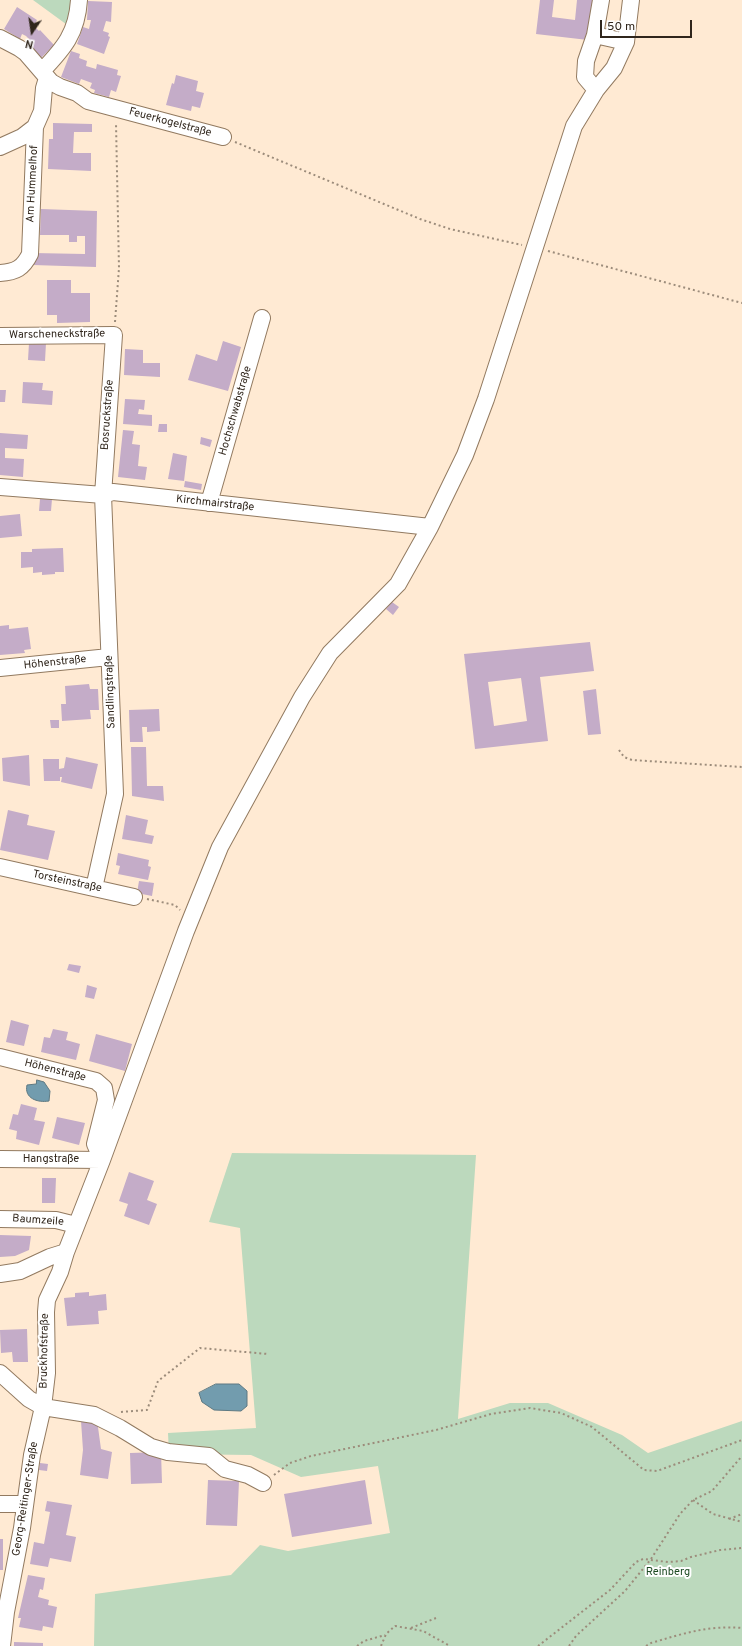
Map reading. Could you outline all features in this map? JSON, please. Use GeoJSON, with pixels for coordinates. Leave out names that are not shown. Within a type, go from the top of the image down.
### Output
{"type":"FeatureCollection","features":[{"type":"Feature","properties":{"kind":"street","name":"Am Hummelhof"},"geometry":{"type":"LineString","coordinates":[[0,273],[10,273],[22,268],[30,254],[35,127],[42,111],[44,75],[72,33],[77,16],[79,0]]}},
{"type":"Feature","properties":{"kind":"street"},"geometry":{"type":"LineString","coordinates":[[596,90],[585,77],[586,61],[595,35],[600,0]]}},
{"type":"Feature","properties":{"kind":"street","name":"Bruckhofstraße"},"geometry":{"type":"LineString","coordinates":[[43,1407],[47,1373],[47,1300],[60,1272],[66,1252],[102,1160],[186,931],[220,847],[302,697],[330,653],[398,584],[430,527],[465,455],[486,399],[574,126],[596,90],[614,68],[626,42],[631,0]]}},
{"type":"Feature","properties":{"kind":"street"},"geometry":{"type":"LineString","coordinates":[[595,35],[626,42]]}},
{"type":"Feature","properties":{"kind":"street"},"geometry":{"type":"LineString","coordinates":[[0,38],[19,48],[44,75],[56,85],[76,93],[88,101],[116,108]]}},
{"type":"Feature","properties":{"kind":"street","name":"Feuerkogelstraße"},"geometry":{"type":"LineString","coordinates":[[116,108],[223,137]]}},
{"type":"Feature","properties":{"kind":"street"},"geometry":{"type":"LineString","coordinates":[[0,147],[22,137],[35,127]]}},
{"type":"Feature","properties":{"kind":"street","name":"Hochschwabstraße"},"geometry":{"type":"LineString","coordinates":[[209,503],[262,318]]}},
{"type":"Feature","properties":{"kind":"street","name":"Warscheneckstraße"},"geometry":{"type":"LineString","coordinates":[[0,336],[114,335]]}},
{"type":"Feature","properties":{"kind":"street","name":"Bosruckstraße"},"geometry":{"type":"LineString","coordinates":[[102,494],[114,335]]}},
{"type":"Feature","properties":{"kind":"street","name":"Kirchmairstraße"},"geometry":{"type":"LineString","coordinates":[[0,487],[102,494],[113,492],[430,527]]}},
{"type":"Feature","properties":{"kind":"street","name":"Sandlingstraße"},"geometry":{"type":"LineString","coordinates":[[94,888],[115,794],[102,494]]}},
{"type":"Feature","properties":{"kind":"street","name":"Höhenstraße"},"geometry":{"type":"LineString","coordinates":[[0,668],[109,657]]}},
{"type":"Feature","properties":{"kind":"street","name":"Torsteinstraße"},"geometry":{"type":"LineString","coordinates":[[0,867],[134,897]]}},
{"type":"Feature","properties":{"kind":"street","name":"Höhenstraße"},"geometry":{"type":"LineString","coordinates":[[0,1058],[96,1081],[104,1088],[106,1100],[95,1144],[102,1160]]}},
{"type":"Feature","properties":{"kind":"street","name":"Hangstraße"},"geometry":{"type":"LineString","coordinates":[[0,1160],[102,1160]]}},
{"type":"Feature","properties":{"kind":"street","name":"Baumzeile"},"geometry":{"type":"LineString","coordinates":[[0,1219],[56,1220],[76,1225]]}},
{"type":"Feature","properties":{"kind":"street"},"geometry":{"type":"LineString","coordinates":[[0,1274],[20,1271],[66,1252]]}},
{"type":"Feature","properties":{"kind":"street"},"geometry":{"type":"LineString","coordinates":[[0,1373],[29,1400],[43,1407],[94,1415],[120,1428],[151,1447],[168,1452],[209,1456],[225,1469],[248,1475],[263,1483]]}},
{"type":"Feature","properties":{"kind":"street","name":"Georg-Reitinger-Straße"},"geometry":{"type":"LineString","coordinates":[[2,1646],[6,1612],[15,1567],[32,1455],[43,1407]]}},
{"type":"Feature","properties":{"kind":"street"},"geometry":{"type":"LineString","coordinates":[[0,1504],[25,1504]]}},
{"type":"Feature","properties":{"kind":"path"},"geometry":{"type":"LineString","coordinates":[[114,335],[119,268],[116,108]]}},
{"type":"Feature","properties":{"kind":"path"},"geometry":{"type":"LineString","coordinates":[[223,137],[420,219],[450,229],[534,248],[742,303]]}},
{"type":"Feature","properties":{"kind":"path"},"geometry":{"type":"LineString","coordinates":[[619,750],[624,757],[632,760],[742,767]]}},
{"type":"Feature","properties":{"kind":"path"},"geometry":{"type":"LineString","coordinates":[[134,897],[175,905]]}},
{"type":"Feature","properties":{"kind":"path"},"geometry":{"type":"LineString","coordinates":[[117,1413],[147,1410],[158,1381],[200,1348],[268,1354]]}},
{"type":"Feature","properties":{"kind":"path"},"geometry":{"type":"LineString","coordinates":[[263,1483],[290,1463],[311,1456],[436,1430],[491,1414],[530,1408],[561,1412],[592,1427],[644,1470],[657,1471],[742,1440]]}},
{"type":"Feature","properties":{"kind":"path"},"geometry":{"type":"LineString","coordinates":[[569,1646],[576,1636],[624,1591],[651,1560],[680,1514],[693,1500],[712,1491],[742,1456]]}},
{"type":"Feature","properties":{"kind":"path"},"geometry":{"type":"LineString","coordinates":[[693,1500],[714,1514],[742,1522]]}},
{"type":"Feature","properties":{"kind":"path"},"geometry":{"type":"LineString","coordinates":[[728,1519],[742,1514]]}},
{"type":"Feature","properties":{"kind":"path"},"geometry":{"type":"LineString","coordinates":[[538,1646],[610,1590],[636,1562],[642,1559],[681,1562],[691,1557],[720,1550],[742,1548]]}},
{"type":"Feature","properties":{"kind":"path"},"geometry":{"type":"LineString","coordinates":[[409,1628],[436,1618]]}},
{"type":"Feature","properties":{"kind":"path"},"geometry":{"type":"LineString","coordinates":[[357,1646],[364,1641],[386,1634],[395,1626],[423,1632],[450,1646]]}},
{"type":"Feature","properties":{"kind":"path"},"geometry":{"type":"LineString","coordinates":[[646,1646],[651,1643],[703,1628],[742,1628]]}},
{"type":"Feature","properties":{"kind":"path"},"geometry":{"type":"LineString","coordinates":[[381,1646],[386,1634]]}},
{"type":"Feature","properties":{"kind":"green space"},"geometry":{"type":"Polygon","coordinates":[[[33,0],[76,0],[70,27],[33,0]]]}},
{"type":"Feature","properties":{"kind":"green space","name":"Reinberg"},"geometry":{"type":"Polygon","coordinates":[[[232,1153],[476,1155],[458,1419],[510,1403],[548,1403],[622,1435],[648,1453],[742,1421],[742,1646],[94,1646],[95,1594],[231,1575],[260,1545],[288,1551],[390,1533],[378,1466],[301,1477],[251,1455],[169,1454],[168,1433],[256,1428],[240,1228],[209,1222],[232,1153]]]}},
{"type":"Feature","properties":{"kind":"water"},"geometry":{"type":"Polygon","coordinates":[[[37,1080],[44,1082],[50,1091],[49,1101],[32,1099],[27,1093],[27,1085],[36,1084],[37,1080]]]}},
{"type":"Feature","properties":{"kind":"water"},"geometry":{"type":"Polygon","coordinates":[[[216,1384],[239,1384],[247,1391],[247,1406],[241,1411],[214,1410],[202,1402],[199,1393],[216,1384]]]}},
{"type":"Feature","properties":{"kind":"building"},"geometry":{"type":"Polygon","coordinates":[[[540,0],[554,0],[552,17],[575,20],[577,0],[593,0],[588,40],[536,34],[540,0]]]}},
{"type":"Feature","properties":{"kind":"building"},"geometry":{"type":"Polygon","coordinates":[[[88,1],[112,2],[111,22],[106,21],[103,31],[109,33],[108,36],[110,37],[104,54],[77,44],[83,27],[89,29],[91,20],[87,20],[88,1]]]}},
{"type":"Feature","properties":{"kind":"building"},"geometry":{"type":"Polygon","coordinates":[[[17,7],[37,20],[34,26],[39,31],[40,30],[54,45],[41,58],[26,43],[30,40],[26,36],[22,34],[20,39],[4,29],[17,7]]]}},
{"type":"Feature","properties":{"kind":"building"},"geometry":{"type":"Polygon","coordinates":[[[71,51],[80,54],[79,58],[87,61],[86,66],[96,69],[97,64],[118,70],[117,75],[121,76],[116,92],[111,90],[109,97],[94,93],[95,90],[90,88],[92,83],[81,79],[79,84],[61,77],[71,51]]]}},
{"type":"Feature","properties":{"kind":"building"},"geometry":{"type":"Polygon","coordinates":[[[176,75],[198,81],[196,91],[204,93],[200,108],[192,106],[191,111],[166,105],[172,83],[174,84],[176,75]]]}},
{"type":"Feature","properties":{"kind":"building"},"geometry":{"type":"Polygon","coordinates":[[[53,123],[92,124],[92,132],[74,132],[73,153],[91,153],[91,171],[48,169],[49,139],[53,139],[53,123]]]}},
{"type":"Feature","properties":{"kind":"building"},"geometry":{"type":"Polygon","coordinates":[[[41,209],[97,211],[96,267],[33,265],[33,253],[85,254],[85,236],[77,236],[77,242],[69,242],[69,235],[40,235],[41,209]]]}},
{"type":"Feature","properties":{"kind":"building"},"geometry":{"type":"Polygon","coordinates":[[[47,280],[71,280],[71,293],[90,293],[90,322],[57,323],[57,315],[47,315],[47,280]]]}},
{"type":"Feature","properties":{"kind":"building"},"geometry":{"type":"Polygon","coordinates":[[[223,341],[241,347],[228,391],[188,380],[196,354],[217,361],[223,341]]]}},
{"type":"Feature","properties":{"kind":"building"},"geometry":{"type":"Polygon","coordinates":[[[29,343],[46,343],[45,361],[28,360],[29,343]]]}},
{"type":"Feature","properties":{"kind":"building"},"geometry":{"type":"Polygon","coordinates":[[[125,349],[143,350],[143,363],[160,363],[160,377],[124,375],[125,349]]]}},
{"type":"Feature","properties":{"kind":"building"},"geometry":{"type":"Polygon","coordinates":[[[23,382],[43,383],[42,390],[53,391],[52,405],[22,403],[23,382]]]}},
{"type":"Feature","properties":{"kind":"building"},"geometry":{"type":"Polygon","coordinates":[[[0,390],[6,390],[5,402],[0,402],[0,390]]]}},
{"type":"Feature","properties":{"kind":"building"},"geometry":{"type":"Polygon","coordinates":[[[125,399],[145,400],[144,410],[139,409],[138,414],[152,415],[152,426],[123,424],[125,399]]]}},
{"type":"Feature","properties":{"kind":"building"},"geometry":{"type":"Polygon","coordinates":[[[159,424],[167,424],[167,432],[158,432],[159,424]]]}},
{"type":"Feature","properties":{"kind":"building"},"geometry":{"type":"Polygon","coordinates":[[[123,430],[134,431],[132,444],[140,445],[138,466],[147,467],[145,480],[118,477],[123,430]]]}},
{"type":"Feature","properties":{"kind":"building"},"geometry":{"type":"Polygon","coordinates":[[[0,433],[28,435],[27,449],[5,448],[5,458],[24,459],[23,477],[0,475],[0,433]]]}},
{"type":"Feature","properties":{"kind":"building"},"geometry":{"type":"Polygon","coordinates":[[[201,437],[212,440],[210,447],[200,444],[201,437]]]}},
{"type":"Feature","properties":{"kind":"building"},"geometry":{"type":"Polygon","coordinates":[[[173,453],[187,456],[184,481],[168,479],[173,453]]]}},
{"type":"Feature","properties":{"kind":"building"},"geometry":{"type":"Polygon","coordinates":[[[185,481],[202,484],[201,490],[184,487],[185,481]]]}},
{"type":"Feature","properties":{"kind":"building"},"geometry":{"type":"Polygon","coordinates":[[[40,499],[52,499],[51,511],[39,511],[40,499]]]}},
{"type":"Feature","properties":{"kind":"building"},"geometry":{"type":"Polygon","coordinates":[[[20,514],[22,536],[0,538],[0,516],[20,514]]]}},
{"type":"Feature","properties":{"kind":"building"},"geometry":{"type":"Polygon","coordinates":[[[63,548],[64,572],[55,572],[55,574],[42,575],[42,572],[33,573],[33,567],[21,568],[21,552],[32,552],[32,549],[63,548]]]}},
{"type":"Feature","properties":{"kind":"building"},"geometry":{"type":"Polygon","coordinates":[[[392,602],[399,607],[393,615],[386,609],[392,602]]]}},
{"type":"Feature","properties":{"kind":"building"},"geometry":{"type":"Polygon","coordinates":[[[9,625],[9,629],[28,627],[31,649],[24,650],[25,653],[0,655],[0,626],[9,625]]]}},
{"type":"Feature","properties":{"kind":"building"},"geometry":{"type":"Polygon","coordinates":[[[590,642],[594,671],[540,677],[548,741],[475,749],[464,654],[590,642]],[[521,678],[488,682],[494,726],[527,721],[521,678]]]}},
{"type":"Feature","properties":{"kind":"building"},"geometry":{"type":"Polygon","coordinates":[[[89,684],[90,689],[98,689],[99,710],[90,710],[91,719],[62,721],[61,704],[66,704],[65,686],[89,684]]]}},
{"type":"Feature","properties":{"kind":"building"},"geometry":{"type":"Polygon","coordinates":[[[596,689],[601,734],[588,735],[583,691],[596,689]]]}},
{"type":"Feature","properties":{"kind":"building"},"geometry":{"type":"Polygon","coordinates":[[[159,709],[160,731],[147,732],[147,727],[142,727],[143,742],[130,742],[129,710],[159,709]]]}},
{"type":"Feature","properties":{"kind":"building"},"geometry":{"type":"Polygon","coordinates":[[[50,720],[59,720],[59,728],[51,728],[50,720]]]}},
{"type":"Feature","properties":{"kind":"building"},"geometry":{"type":"Polygon","coordinates":[[[131,747],[146,747],[147,786],[163,786],[164,801],[132,796],[131,747]]]}},
{"type":"Feature","properties":{"kind":"building"},"geometry":{"type":"Polygon","coordinates":[[[29,755],[30,786],[3,781],[2,758],[29,755]]]}},
{"type":"Feature","properties":{"kind":"building"},"geometry":{"type":"Polygon","coordinates":[[[66,757],[98,764],[92,789],[61,782],[62,777],[60,777],[60,781],[44,781],[43,759],[59,759],[59,769],[64,768],[66,757]]]}},
{"type":"Feature","properties":{"kind":"building"},"geometry":{"type":"Polygon","coordinates":[[[8,810],[29,815],[27,825],[55,831],[48,860],[0,850],[8,810]]]}},
{"type":"Feature","properties":{"kind":"building"},"geometry":{"type":"Polygon","coordinates":[[[126,815],[148,820],[145,834],[154,836],[152,844],[122,839],[126,815]]]}},
{"type":"Feature","properties":{"kind":"building"},"geometry":{"type":"Polygon","coordinates":[[[118,853],[149,860],[148,866],[151,867],[148,880],[118,874],[120,866],[116,865],[118,853]]]}},
{"type":"Feature","properties":{"kind":"building"},"geometry":{"type":"Polygon","coordinates":[[[139,881],[154,883],[152,896],[137,893],[139,881]]]}},
{"type":"Feature","properties":{"kind":"building"},"geometry":{"type":"Polygon","coordinates":[[[69,964],[81,966],[79,973],[67,970],[69,964]]]}},
{"type":"Feature","properties":{"kind":"building"},"geometry":{"type":"Polygon","coordinates":[[[87,985],[97,988],[94,999],[85,997],[87,985]]]}},
{"type":"Feature","properties":{"kind":"building"},"geometry":{"type":"Polygon","coordinates":[[[11,1020],[29,1025],[24,1046],[6,1042],[11,1020]]]}},
{"type":"Feature","properties":{"kind":"building"},"geometry":{"type":"Polygon","coordinates":[[[53,1029],[68,1032],[66,1040],[80,1044],[76,1060],[41,1052],[44,1037],[50,1038],[53,1029]]]}},
{"type":"Feature","properties":{"kind":"building"},"geometry":{"type":"Polygon","coordinates":[[[96,1034],[132,1044],[125,1071],[89,1061],[96,1034]]]}},
{"type":"Feature","properties":{"kind":"building"},"geometry":{"type":"Polygon","coordinates":[[[21,1104],[37,1108],[34,1120],[45,1122],[39,1145],[16,1139],[17,1131],[9,1129],[13,1114],[18,1115],[21,1104]]]}},
{"type":"Feature","properties":{"kind":"building"},"geometry":{"type":"Polygon","coordinates":[[[57,1117],[85,1123],[79,1145],[52,1138],[57,1117]]]}},
{"type":"Feature","properties":{"kind":"building"},"geometry":{"type":"Polygon","coordinates":[[[129,1172],[154,1181],[147,1200],[157,1204],[149,1225],[124,1216],[128,1204],[119,1201],[129,1172]]]}},
{"type":"Feature","properties":{"kind":"building"},"geometry":{"type":"Polygon","coordinates":[[[42,1178],[56,1178],[55,1203],[42,1203],[42,1178]]]}},
{"type":"Feature","properties":{"kind":"building"},"geometry":{"type":"Polygon","coordinates":[[[0,1235],[31,1236],[29,1250],[15,1256],[0,1257],[0,1235]]]}},
{"type":"Feature","properties":{"kind":"building"},"geometry":{"type":"Polygon","coordinates":[[[89,1292],[89,1296],[106,1294],[107,1310],[98,1311],[99,1324],[67,1326],[64,1298],[75,1297],[75,1293],[89,1292]]]}},
{"type":"Feature","properties":{"kind":"building"},"geometry":{"type":"Polygon","coordinates":[[[27,1329],[28,1362],[13,1362],[12,1352],[1,1353],[0,1330],[27,1329]]]}},
{"type":"Feature","properties":{"kind":"building"},"geometry":{"type":"Polygon","coordinates":[[[97,1420],[101,1449],[112,1452],[108,1479],[80,1475],[83,1450],[81,1421],[97,1420]]]}},
{"type":"Feature","properties":{"kind":"building"},"geometry":{"type":"Polygon","coordinates":[[[161,1452],[162,1483],[131,1484],[130,1453],[161,1452]]]}},
{"type":"Feature","properties":{"kind":"building"},"geometry":{"type":"Polygon","coordinates":[[[40,1463],[48,1464],[47,1471],[39,1470],[40,1463]]]}},
{"type":"Feature","properties":{"kind":"building"},"geometry":{"type":"Polygon","coordinates":[[[208,1480],[239,1481],[237,1526],[206,1525],[208,1480]]]}},
{"type":"Feature","properties":{"kind":"building"},"geometry":{"type":"Polygon","coordinates":[[[365,1480],[372,1524],[292,1537],[284,1494],[365,1480]]]}},
{"type":"Feature","properties":{"kind":"building"},"geometry":{"type":"Polygon","coordinates":[[[47,1501],[72,1505],[66,1535],[76,1537],[71,1562],[50,1558],[48,1567],[30,1564],[34,1542],[44,1544],[50,1512],[45,1511],[47,1501]]]}},
{"type":"Feature","properties":{"kind":"building"},"geometry":{"type":"Polygon","coordinates":[[[0,1539],[3,1539],[3,1570],[0,1570],[0,1539]]]}},
{"type":"Feature","properties":{"kind":"building"},"geometry":{"type":"Polygon","coordinates":[[[28,1575],[45,1578],[43,1590],[40,1589],[38,1597],[49,1600],[48,1605],[57,1607],[53,1628],[43,1626],[42,1631],[19,1627],[21,1618],[18,1618],[28,1575]]]}},
{"type":"Feature","properties":{"kind":"building"},"geometry":{"type":"Polygon","coordinates":[[[14,1642],[43,1643],[43,1646],[14,1646],[14,1642]]]}}]}
